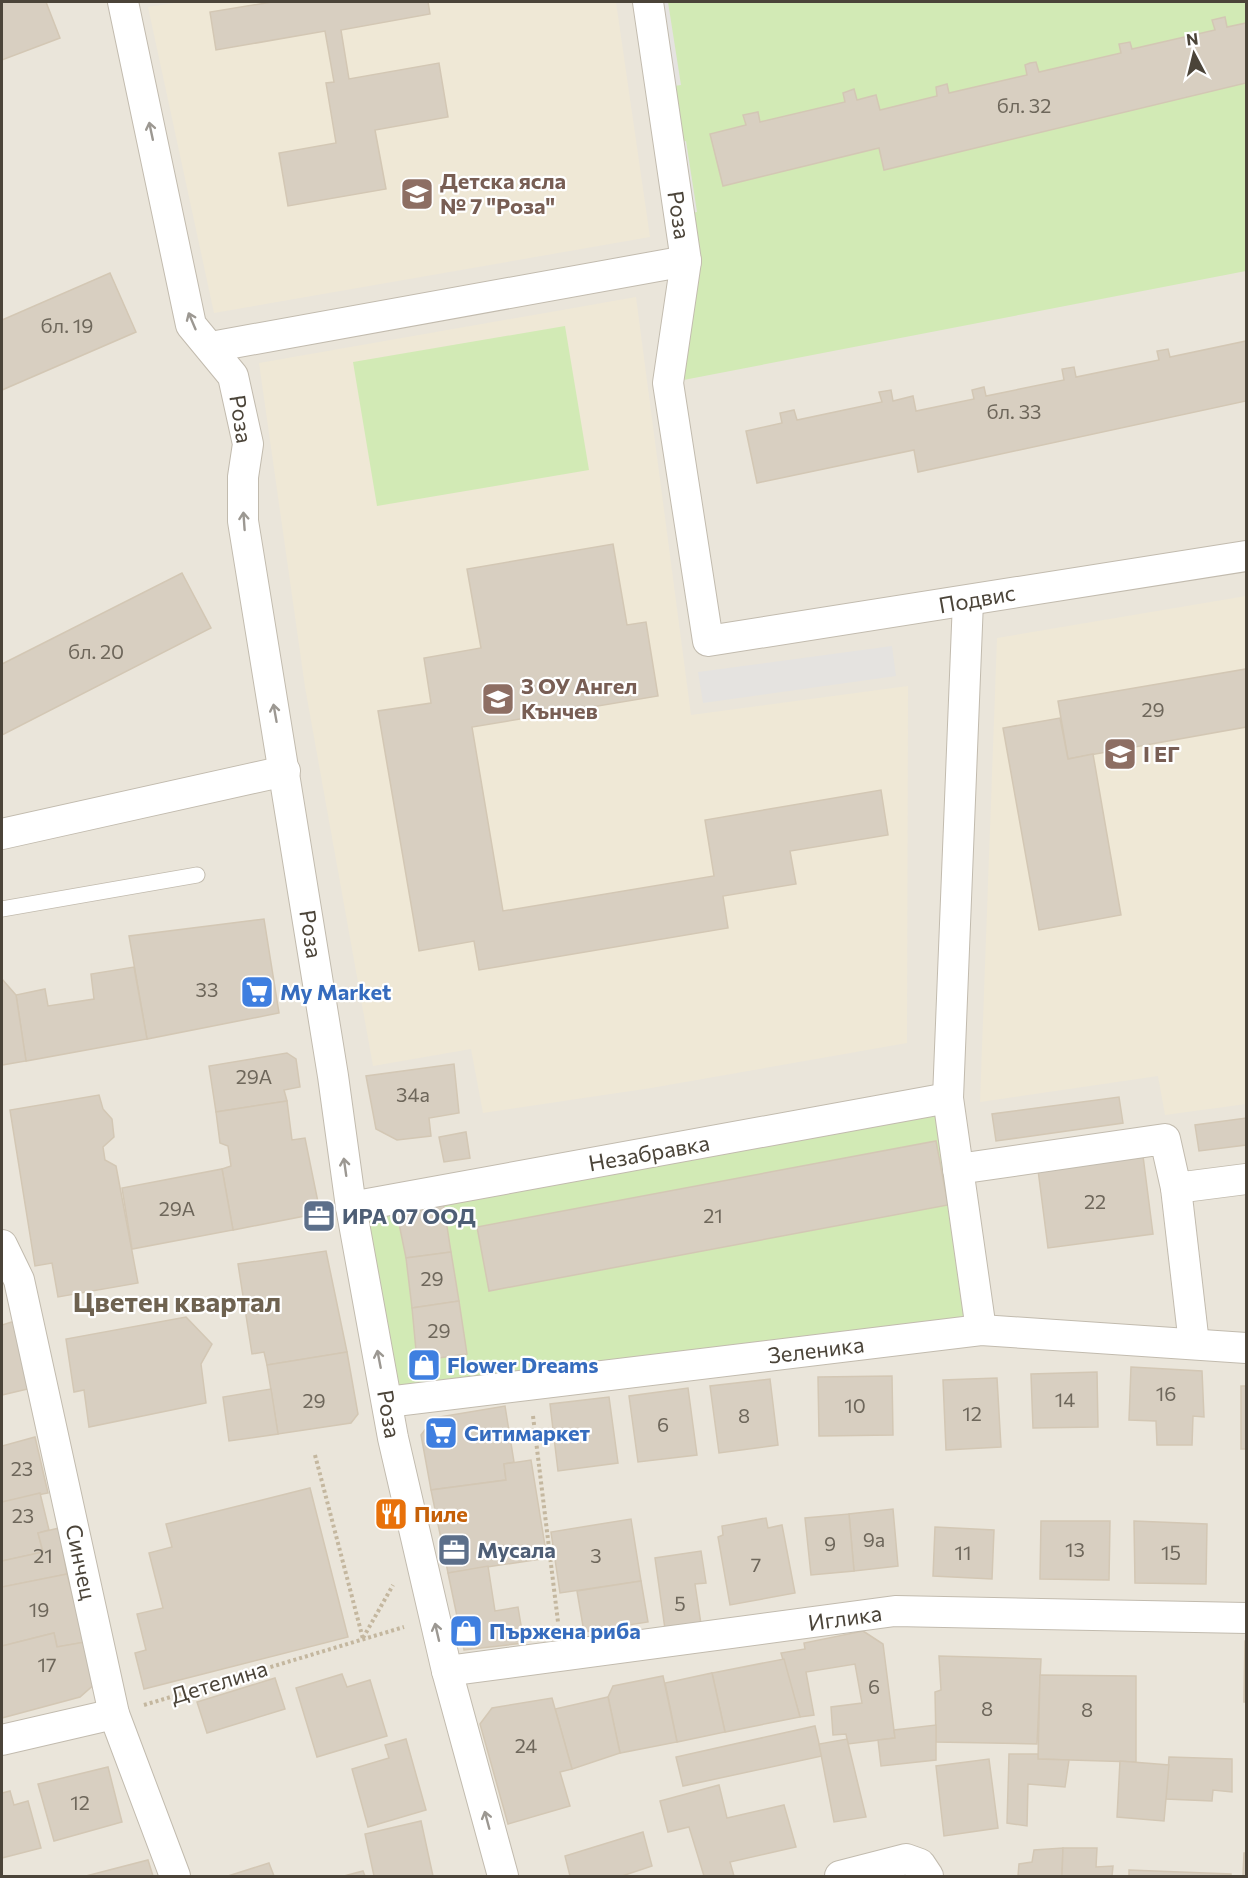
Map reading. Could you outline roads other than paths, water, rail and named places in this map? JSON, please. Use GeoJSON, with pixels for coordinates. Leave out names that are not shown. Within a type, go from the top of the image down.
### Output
{"type":"FeatureCollection","features":[{"type":"Feature","properties":{"kind":"street","name":"Роза"},"geometry":{"type":"LineString","coordinates":[[123,2],[191,325],[233,376],[248,444],[243,477],[243,521],[285,771],[333,1076],[351,1207],[387,1402],[434,1619],[503,1876]]}},
{"type":"Feature","properties":{"kind":"street","name":"Роза"},"geometry":{"type":"LineString","coordinates":[[648,2],[686,261],[668,383],[708,641]]}},
{"type":"Feature","properties":{"kind":"street"},"geometry":{"type":"LineString","coordinates":[[211,347],[686,261]]}},
{"type":"Feature","properties":{"kind":"street","name":"Подвис"},"geometry":{"type":"LineString","coordinates":[[708,641],[968,602],[1246,556]]}},
{"type":"Feature","properties":{"kind":"street"},"geometry":{"type":"LineString","coordinates":[[968,602],[948,1098],[981,1330]]}},
{"type":"Feature","properties":{"kind":"street"},"geometry":{"type":"LineString","coordinates":[[2,834],[285,771]]}},
{"type":"Feature","properties":{"kind":"street","name":"Незабравка"},"geometry":{"type":"LineString","coordinates":[[351,1207],[948,1098]]}},
{"type":"Feature","properties":{"kind":"street"},"geometry":{"type":"LineString","coordinates":[[957,1169],[1165,1139],[1176,1188],[1194,1344]]}},
{"type":"Feature","properties":{"kind":"street"},"geometry":{"type":"LineString","coordinates":[[1176,1188],[1246,1179]]}},
{"type":"Feature","properties":{"kind":"street","name":"Синчец"},"geometry":{"type":"LineString","coordinates":[[2,1245],[19,1280],[114,1714],[175,1876]]}},
{"type":"Feature","properties":{"kind":"street","name":"Зеленика"},"geometry":{"type":"LineString","coordinates":[[387,1402],[981,1330],[1246,1348]]}},
{"type":"Feature","properties":{"kind":"street","name":"Иглика"},"geometry":{"type":"LineString","coordinates":[[447,1671],[895,1611],[1246,1618]]}},
{"type":"Feature","properties":{"kind":"street"},"geometry":{"type":"LineString","coordinates":[[2,1740],[114,1714]]}},
{"type":"Feature","properties":{"kind":"street"},"geometry":{"type":"LineString","coordinates":[[840,1876],[906,1859],[920,1864],[928,1876]]}},
{"type":"Feature","properties":{"kind":"lane"},"geometry":{"type":"LineString","coordinates":[[2,909],[197,875]]}},
{"type":"Feature","properties":{"kind":"place","name":"Детска ясла № 7 \"Роза\""},"geometry":{"type":"Point","coordinates":[417,194]}},
{"type":"Feature","properties":{"kind":"place","name":"3 ОУ Ангел Кънчев"},"geometry":{"type":"Point","coordinates":[498,699]}},
{"type":"Feature","properties":{"kind":"place","name":"I ЕГ"},"geometry":{"type":"Point","coordinates":[1120,754]}},
{"type":"Feature","properties":{"kind":"place","name":"My Market"},"geometry":{"type":"Point","coordinates":[257,992]}},
{"type":"Feature","properties":{"kind":"place","name":"ИРА 07 ООД"},"geometry":{"type":"Point","coordinates":[319,1216]}},
{"type":"Feature","properties":{"kind":"place","name":"Flower Dreams"},"geometry":{"type":"Point","coordinates":[424,1365]}},
{"type":"Feature","properties":{"kind":"place","name":"Ситимаркет"},"geometry":{"type":"Point","coordinates":[441,1433]}},
{"type":"Feature","properties":{"kind":"place","name":"Пиле"},"geometry":{"type":"Point","coordinates":[391,1514]}},
{"type":"Feature","properties":{"kind":"place","name":"Мусала"},"geometry":{"type":"Point","coordinates":[454,1550]}},
{"type":"Feature","properties":{"kind":"place","name":"Пържена риба"},"geometry":{"type":"Point","coordinates":[466,1631]}},
{"type":"Feature","properties":{"kind":"district","name":"Цветен квартал"},"geometry":{"type":"Point","coordinates":[177,1302]}}]}
